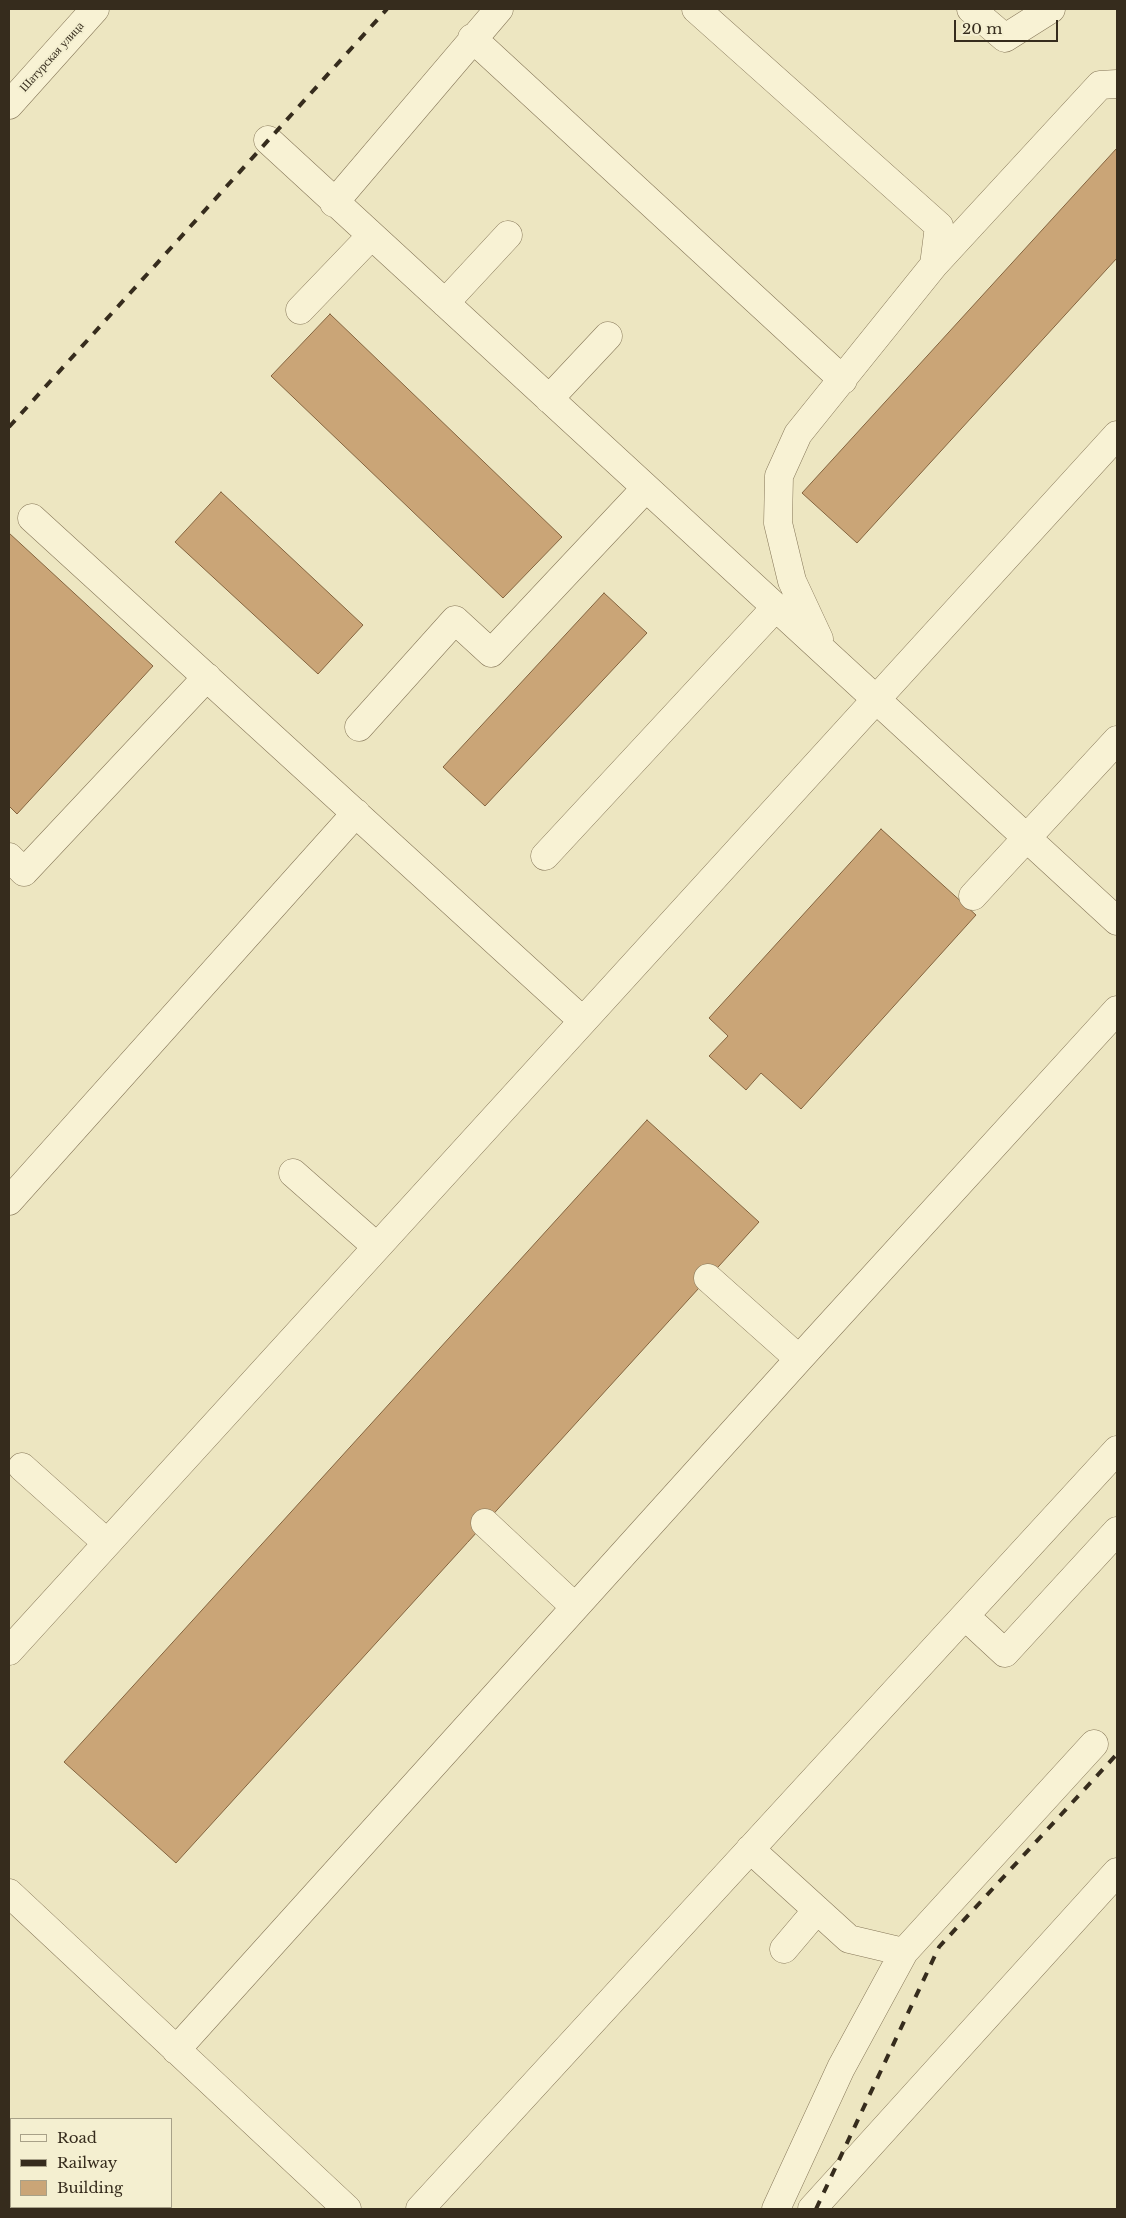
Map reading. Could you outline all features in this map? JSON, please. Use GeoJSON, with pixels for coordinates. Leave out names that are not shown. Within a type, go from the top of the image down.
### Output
{"type":"FeatureCollection","features":[{"type":"Feature","properties":{"kind":"street","name":"Шатурская улица"},"geometry":{"type":"LineString","coordinates":[[9,105],[95,9]]}},
{"type":"Feature","properties":{"kind":"street"},"geometry":{"type":"LineString","coordinates":[[334,203],[472,38],[499,9]]}},
{"type":"Feature","properties":{"kind":"street"},"geometry":{"type":"LineString","coordinates":[[696,9],[939,226],[934,265]]}},
{"type":"Feature","properties":{"kind":"street"},"geometry":{"type":"LineString","coordinates":[[971,9],[1004,38],[1051,9]]}},
{"type":"Feature","properties":{"kind":"street"},"geometry":{"type":"LineString","coordinates":[[472,38],[843,380]]}},
{"type":"Feature","properties":{"kind":"street"},"geometry":{"type":"LineString","coordinates":[[824,652],[792,581],[778,523],[779,476],[798,434],[934,265],[1100,86],[1117,84]]}},
{"type":"Feature","properties":{"kind":"street"},"geometry":{"type":"LineString","coordinates":[[268,140],[334,203],[1117,921]]}},
{"type":"Feature","properties":{"kind":"street"},"geometry":{"type":"LineString","coordinates":[[445,303],[508,235]]}},
{"type":"Feature","properties":{"kind":"street"},"geometry":{"type":"LineString","coordinates":[[300,310],[371,236]]}},
{"type":"Feature","properties":{"kind":"street"},"geometry":{"type":"LineString","coordinates":[[549,399],[608,336]]}},
{"type":"Feature","properties":{"kind":"street"},"geometry":{"type":"LineString","coordinates":[[9,1651],[1117,434]]}},
{"type":"Feature","properties":{"kind":"street"},"geometry":{"type":"LineString","coordinates":[[359,727],[455,620],[491,654],[646,488]]}},
{"type":"Feature","properties":{"kind":"street"},"geometry":{"type":"LineString","coordinates":[[32,518],[583,1021]]}},
{"type":"Feature","properties":{"kind":"street"},"geometry":{"type":"LineString","coordinates":[[545,856],[776,607]]}},
{"type":"Feature","properties":{"kind":"street"},"geometry":{"type":"LineString","coordinates":[[9,857],[24,872],[206,676]]}},
{"type":"Feature","properties":{"kind":"street"},"geometry":{"type":"LineString","coordinates":[[973,896],[1028,839],[1117,740]]}},
{"type":"Feature","properties":{"kind":"street"},"geometry":{"type":"LineString","coordinates":[[9,1201],[356,813]]}},
{"type":"Feature","properties":{"kind":"street"},"geometry":{"type":"LineString","coordinates":[[176,2050],[799,1359],[1117,1010]]}},
{"type":"Feature","properties":{"kind":"street"},"geometry":{"type":"LineString","coordinates":[[293,1173],[377,1247]]}},
{"type":"Feature","properties":{"kind":"street"},"geometry":{"type":"LineString","coordinates":[[708,1278],[799,1359]]}},
{"type":"Feature","properties":{"kind":"street"},"geometry":{"type":"LineString","coordinates":[[420,2209],[1117,1450]]}},
{"type":"Feature","properties":{"kind":"street"},"geometry":{"type":"LineString","coordinates":[[22,1467],[107,1543]]}},
{"type":"Feature","properties":{"kind":"street"},"geometry":{"type":"LineString","coordinates":[[485,1523],[575,1607]]}},
{"type":"Feature","properties":{"kind":"street"},"geometry":{"type":"LineString","coordinates":[[965,1616],[1005,1653],[1117,1531]]}},
{"type":"Feature","properties":{"kind":"street"},"geometry":{"type":"LineString","coordinates":[[776,2209],[841,2068],[904,1952],[1094,1744]]}},
{"type":"Feature","properties":{"kind":"street"},"geometry":{"type":"LineString","coordinates":[[750,1849],[848,1939],[904,1952]]}},
{"type":"Feature","properties":{"kind":"street"},"geometry":{"type":"LineString","coordinates":[[812,2209],[1117,1872]]}},
{"type":"Feature","properties":{"kind":"street"},"geometry":{"type":"LineString","coordinates":[[9,1893],[347,2209]]}},
{"type":"Feature","properties":{"kind":"street"},"geometry":{"type":"LineString","coordinates":[[784,1949],[817,1910]]}},
{"type":"Feature","properties":{"kind":"building"},"geometry":{"type":"Polygon","coordinates":[[[1117,148],[1117,258],[857,543],[802,493],[1117,148]]]}},
{"type":"Feature","properties":{"kind":"building"},"geometry":{"type":"Polygon","coordinates":[[[330,314],[562,537],[503,598],[271,376],[330,314]]]}},
{"type":"Feature","properties":{"kind":"building"},"geometry":{"type":"Polygon","coordinates":[[[221,492],[363,625],[318,674],[175,542],[221,492]]]}},
{"type":"Feature","properties":{"kind":"building"},"geometry":{"type":"Polygon","coordinates":[[[9,533],[153,666],[17,814],[9,806],[9,533]]]}},
{"type":"Feature","properties":{"kind":"building"},"geometry":{"type":"Polygon","coordinates":[[[604,593],[647,633],[485,806],[443,767],[604,593]]]}},
{"type":"Feature","properties":{"kind":"building"},"geometry":{"type":"Polygon","coordinates":[[[881,829],[976,915],[801,1109],[761,1073],[746,1090],[709,1056],[728,1036],[709,1018],[881,829]]]}},
{"type":"Feature","properties":{"kind":"building"},"geometry":{"type":"Polygon","coordinates":[[[647,1120],[759,1222],[176,1863],[64,1762],[647,1120]]]}},
{"type":"Feature","properties":{"kind":"railway"},"geometry":{"type":"LineString","coordinates":[[9,427],[387,9]]}},
{"type":"Feature","properties":{"kind":"railway"},"geometry":{"type":"LineString","coordinates":[[816,2209],[939,1947],[1117,1754]]}}]}
